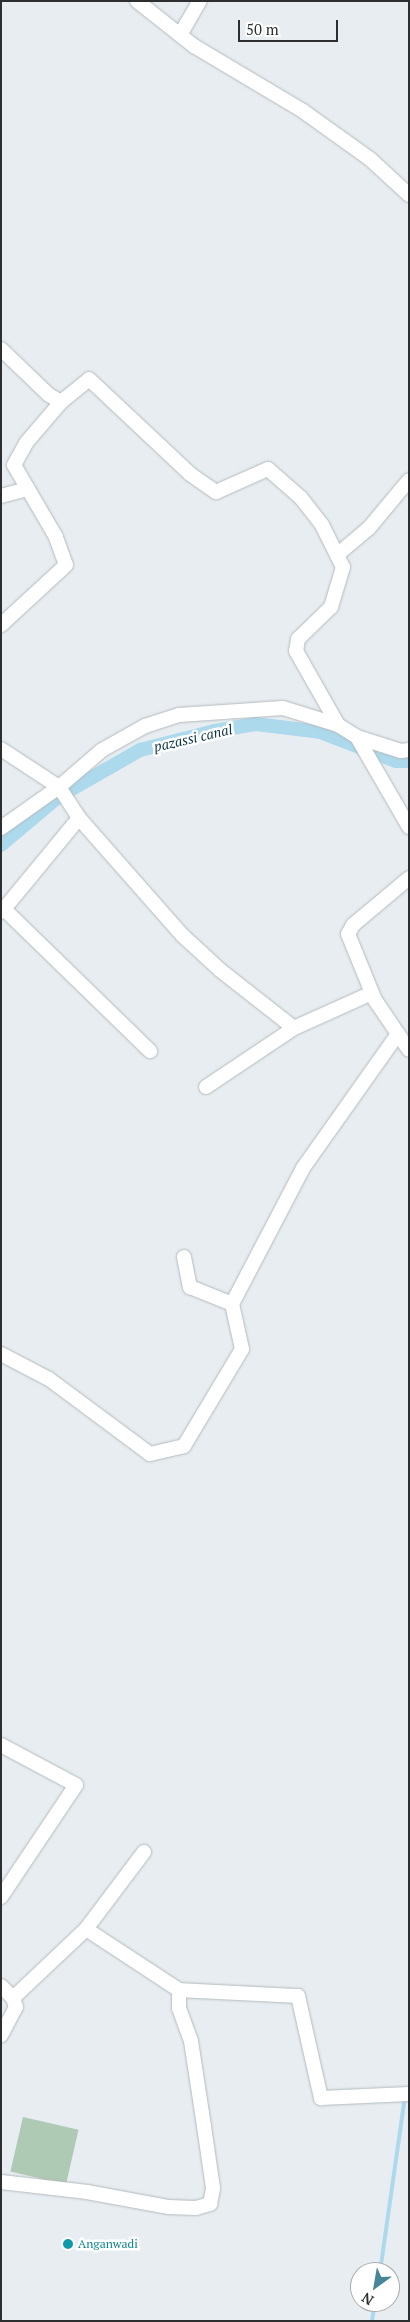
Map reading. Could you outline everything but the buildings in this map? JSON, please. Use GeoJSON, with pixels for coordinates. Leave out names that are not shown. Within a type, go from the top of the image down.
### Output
{"type":"FeatureCollection","features":[{"type":"Feature","properties":{"kind":"street"},"geometry":{"type":"LineString","coordinates":[[137,1],[180,35],[226,66],[303,111],[370,159],[409,195]]}},
{"type":"Feature","properties":{"kind":"street"},"geometry":{"type":"LineString","coordinates":[[180,35],[200,1]]}},
{"type":"Feature","properties":{"kind":"street"},"geometry":{"type":"LineString","coordinates":[[1,349],[48,395],[61,402]]}},
{"type":"Feature","properties":{"kind":"street"},"geometry":{"type":"LineString","coordinates":[[1,625],[66,565],[56,537],[14,465],[26,444],[61,402],[89,379],[190,474],[216,492],[268,469],[301,498],[322,525],[343,567],[331,607],[296,645],[296,651],[338,725]]}},
{"type":"Feature","properties":{"kind":"street"},"geometry":{"type":"LineString","coordinates":[[336,555],[369,528],[409,480]]}},
{"type":"Feature","properties":{"kind":"street"},"geometry":{"type":"LineString","coordinates":[[1,496],[28,489]]}},
{"type":"Feature","properties":{"kind":"street"},"geometry":{"type":"LineString","coordinates":[[1,828],[59,788],[102,750],[145,726],[179,715],[283,708],[338,725],[357,737],[401,751],[409,750]]}},
{"type":"Feature","properties":{"kind":"street"},"geometry":{"type":"LineString","coordinates":[[357,737],[409,827]]}},
{"type":"Feature","properties":{"kind":"street"},"geometry":{"type":"LineString","coordinates":[[1,749],[59,788],[79,818],[182,935],[220,970],[294,1028]]}},
{"type":"Feature","properties":{"kind":"street"},"geometry":{"type":"LineString","coordinates":[[79,818],[2,910],[150,1051]]}},
{"type":"Feature","properties":{"kind":"street"},"geometry":{"type":"LineString","coordinates":[[409,878],[353,925],[348,934],[372,993],[409,1050]]}},
{"type":"Feature","properties":{"kind":"street"},"geometry":{"type":"LineString","coordinates":[[206,1087],[294,1028],[372,993]]}},
{"type":"Feature","properties":{"kind":"street"},"geometry":{"type":"LineString","coordinates":[[1,1354],[48,1379],[150,1454],[184,1446],[242,1349],[232,1304],[303,1168],[398,1034]]}},
{"type":"Feature","properties":{"kind":"street"},"geometry":{"type":"LineString","coordinates":[[184,1257],[190,1287],[232,1304]]}},
{"type":"Feature","properties":{"kind":"street"},"geometry":{"type":"LineString","coordinates":[[1,1745],[76,1785],[1,1897]]}},
{"type":"Feature","properties":{"kind":"street"},"geometry":{"type":"LineString","coordinates":[[13,1998],[86,1929],[144,1852]]}},
{"type":"Feature","properties":{"kind":"street"},"geometry":{"type":"LineString","coordinates":[[86,1929],[179,1990],[298,1996],[321,2098],[409,2094]]}},
{"type":"Feature","properties":{"kind":"street"},"geometry":{"type":"LineString","coordinates":[[1,1986],[13,1998],[16,2007],[1,2035]]}},
{"type":"Feature","properties":{"kind":"street"},"geometry":{"type":"LineString","coordinates":[[1,2182],[87,2192],[168,2207],[196,2208],[210,2204],[213,2188],[191,2041],[179,2008],[179,1990]]}},
{"type":"Feature","properties":{"kind":"green space"},"geometry":{"type":"Polygon","coordinates":[[[23,2117],[79,2130],[66,2184],[10,2172],[23,2117]]]}},
{"type":"Feature","properties":{"kind":"waterway","name":"pazassi canal"},"geometry":{"type":"LineString","coordinates":[[1,845],[58,797],[140,750],[215,731],[256,724],[320,732],[396,761],[409,761]]}},
{"type":"Feature","properties":{"kind":"waterway"},"geometry":{"type":"LineString","coordinates":[[381,2262],[405,2096]]}},
{"type":"Feature","properties":{"kind":"waterway"},"geometry":{"type":"LineString","coordinates":[[372,2321],[373,2312]]}},
{"type":"Feature","properties":{"kind":"place","name":"Anganwadi"},"geometry":{"type":"Point","coordinates":[68,2244]}}]}
